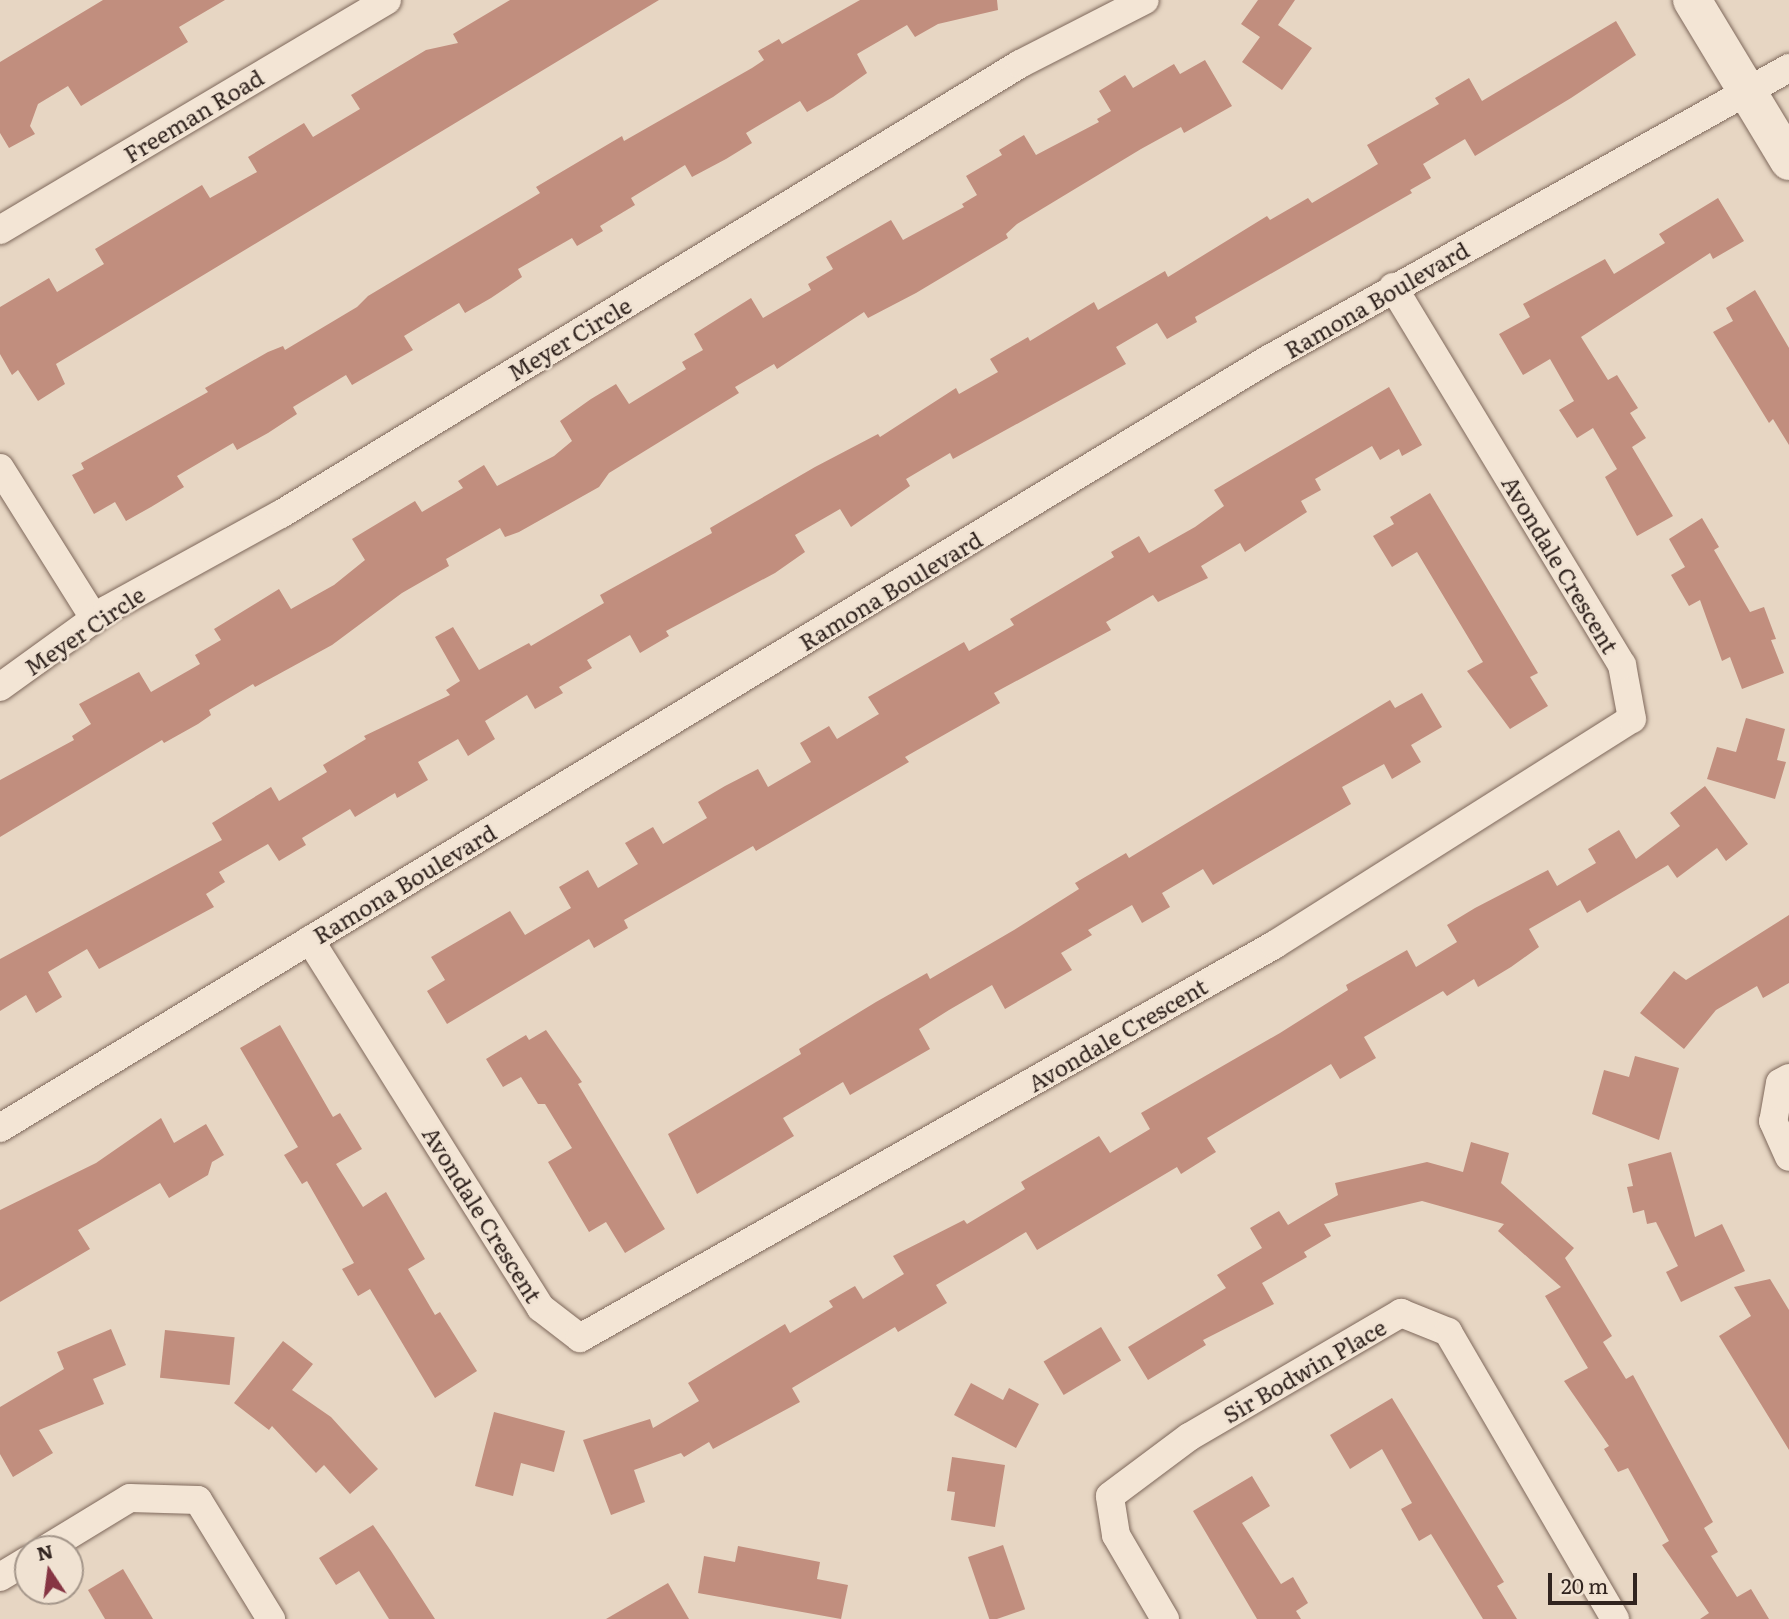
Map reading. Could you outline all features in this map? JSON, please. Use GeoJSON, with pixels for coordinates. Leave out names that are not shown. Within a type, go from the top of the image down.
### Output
{"type":"FeatureCollection","features":[{"type":"Feature","properties":{"kind":"street","name":"Freeman Road"},"geometry":{"type":"LineString","coordinates":[[0,230],[387,0]]}},
{"type":"Feature","properties":{"kind":"street","name":"Meyer Circle"},"geometry":{"type":"LineString","coordinates":[[0,687],[94,618],[281,514],[1020,64],[1145,0]]}},
{"type":"Feature","properties":{"kind":"street"},"geometry":{"type":"LineString","coordinates":[[1692,0],[1750,92],[1789,161]]}},
{"type":"Feature","properties":{"kind":"street","name":"Ramona Boulevard"},"geometry":{"type":"LineString","coordinates":[[0,1128],[1393,287],[1750,92],[1789,68]]}},
{"type":"Feature","properties":{"kind":"street","name":"Avondale Crescent"},"geometry":{"type":"LineString","coordinates":[[310,940],[541,1308],[580,1338],[1285,938],[1632,719],[1622,665],[1393,287]]}},
{"type":"Feature","properties":{"kind":"street"},"geometry":{"type":"LineString","coordinates":[[0,468],[94,618]]}},
{"type":"Feature","properties":{"kind":"street"},"geometry":{"type":"LineString","coordinates":[[1789,1078],[1780,1083],[1773,1121],[1789,1157]]}},
{"type":"Feature","properties":{"kind":"street","name":"Sir Bodwin Place"},"geometry":{"type":"LineString","coordinates":[[1165,1619],[1116,1535],[1110,1496],[1189,1437],[1401,1313],[1448,1332],[1615,1619]]}},
{"type":"Feature","properties":{"kind":"street"},"geometry":{"type":"LineString","coordinates":[[70,1535],[130,1499],[198,1500],[271,1619]]}},
{"type":"Feature","properties":{"kind":"building"},"geometry":{"type":"Polygon","coordinates":[[[103,0],[225,0],[179,27],[188,42],[81,106],[68,86],[38,104],[30,126],[35,134],[9,148],[0,133],[0,62],[103,0]]]}},
{"type":"Feature","properties":{"kind":"building"},"geometry":{"type":"Polygon","coordinates":[[[510,0],[659,0],[56,364],[65,384],[38,401],[18,370],[12,375],[0,354],[0,307],[49,278],[57,292],[104,264],[95,249],[202,185],[210,198],[257,172],[248,157],[304,123],[313,137],[360,109],[351,95],[426,50],[458,43],[453,34],[510,0]]]}},
{"type":"Feature","properties":{"kind":"building"},"geometry":{"type":"Polygon","coordinates":[[[860,0],[997,0],[998,10],[938,24],[915,37],[907,25],[857,54],[867,73],[833,97],[807,112],[800,101],[746,133],[752,143],[692,177],[685,165],[631,198],[635,205],[600,226],[603,231],[577,246],[572,238],[518,269],[522,277],[491,298],[465,313],[459,303],[404,336],[413,350],[352,385],[346,375],[293,407],[297,414],[268,433],[237,450],[233,443],[177,476],[184,487],[126,521],[115,502],[94,514],[72,475],[84,469],[81,463],[208,392],[205,388],[268,352],[283,346],[285,350],[357,307],[368,296],[540,193],[536,187],[622,136],[624,141],[752,68],[764,60],[758,51],[779,39],[782,44],[860,0]]]}},
{"type":"Feature","properties":{"kind":"building"},"geometry":{"type":"Polygon","coordinates":[[[1258,0],[1295,0],[1278,25],[1312,48],[1282,90],[1242,62],[1260,37],[1241,24],[1258,0]]]}},
{"type":"Feature","properties":{"kind":"building"},"geometry":{"type":"Polygon","coordinates":[[[1616,21],[1636,55],[1571,98],[1475,156],[1465,139],[1423,164],[1431,178],[1410,190],[1412,193],[1195,317],[1197,322],[1167,339],[1157,323],[1116,347],[1126,364],[953,459],[950,453],[906,479],[910,486],[851,527],[840,509],[795,535],[805,552],[775,573],[666,631],[669,636],[640,653],[630,635],[587,660],[592,668],[559,687],[563,693],[535,709],[527,695],[485,721],[495,739],[468,756],[458,739],[418,762],[428,780],[397,798],[395,793],[355,817],[350,809],[302,838],[306,845],[279,861],[268,844],[219,872],[225,882],[206,894],[214,907],[99,969],[87,949],[48,972],[62,997],[36,1013],[26,995],[0,1011],[0,959],[222,840],[212,823],[271,787],[279,801],[327,772],[323,765],[366,739],[364,736],[450,695],[446,690],[460,681],[435,637],[453,627],[479,670],[529,643],[531,646],[604,603],[600,595],[712,533],[710,528],[815,467],[878,434],[880,437],[956,388],[959,394],[998,372],[990,359],[1028,337],[1030,341],[1094,302],[1098,310],[1165,271],[1168,277],[1267,216],[1270,220],[1308,198],[1312,203],[1378,164],[1367,145],[1439,104],[1435,98],[1469,78],[1482,101],[1616,21]]]}},
{"type":"Feature","properties":{"kind":"building"},"geometry":{"type":"Polygon","coordinates":[[[1205,60],[1232,106],[1184,133],[1181,127],[1141,149],[1017,224],[1006,234],[1008,238],[916,293],[868,318],[864,312],[777,369],[774,364],[735,387],[739,393],[609,473],[599,487],[519,532],[505,537],[500,528],[446,559],[449,566],[402,593],[332,645],[255,687],[253,684],[209,710],[211,715],[198,724],[164,743],[162,740],[0,837],[0,780],[74,740],[72,736],[91,724],[79,704],[139,672],[151,692],[200,664],[195,655],[221,640],[214,629],[279,589],[291,609],[334,585],[365,560],[352,539],[415,501],[422,512],[463,488],[458,481],[484,465],[497,486],[554,456],[572,441],[560,421],[591,399],[616,384],[629,404],[686,369],[682,362],[703,350],[694,334],[751,298],[763,318],[811,290],[808,284],[833,269],[826,257],[891,220],[903,240],[964,207],[962,204],[977,195],[966,176],[1002,155],[999,150],[1024,135],[1036,155],[1099,122],[1097,119],[1111,111],[1099,91],[1125,75],[1133,88],[1174,64],[1180,74],[1205,60]]]}},
{"type":"Feature","properties":{"kind":"building"},"geometry":{"type":"Polygon","coordinates":[[[1718,198],[1744,241],[1713,259],[1710,253],[1581,337],[1608,380],[1617,375],[1638,408],[1630,413],[1646,438],[1632,447],[1673,516],[1637,536],[1605,477],[1617,469],[1593,428],[1577,438],[1559,410],[1574,401],[1550,359],[1523,375],[1499,334],[1530,317],[1523,304],[1605,259],[1614,274],[1665,243],[1659,234],[1718,198]]]}},
{"type":"Feature","properties":{"kind":"building"},"geometry":{"type":"Polygon","coordinates":[[[1755,290],[1789,348],[1789,445],[1773,419],[1769,423],[1713,332],[1733,321],[1726,308],[1755,290]]]}},
{"type":"Feature","properties":{"kind":"building"},"geometry":{"type":"Polygon","coordinates":[[[1389,387],[1422,445],[1402,456],[1399,449],[1380,460],[1372,446],[1315,479],[1321,490],[1301,501],[1307,512],[1245,552],[1240,543],[1201,566],[1208,578],[1158,602],[1153,595],[1106,622],[1111,630],[994,693],[1000,703],[905,757],[909,762],[756,851],[753,846],[624,920],[628,928],[594,948],[589,939],[447,1024],[427,991],[445,980],[431,957],[510,911],[525,935],[571,908],[559,887],[588,870],[598,888],[638,864],[625,843],[653,827],[663,844],[707,818],[698,802],[725,786],[758,769],[768,787],[811,762],[800,743],[829,726],[837,739],[879,714],[868,697],[964,642],[969,651],[1014,625],[1010,619],[1114,557],[1111,552],[1139,536],[1149,553],[1195,527],[1224,506],[1214,490],[1389,387]]]}},
{"type":"Feature","properties":{"kind":"building"},"geometry":{"type":"Polygon","coordinates":[[[1430,493],[1538,673],[1530,677],[1548,706],[1510,729],[1467,671],[1483,662],[1417,552],[1392,567],[1373,536],[1394,524],[1390,517],[1430,493]]]}},
{"type":"Feature","properties":{"kind":"building"},"geometry":{"type":"Polygon","coordinates":[[[1702,518],[1719,547],[1714,550],[1750,612],[1764,607],[1776,639],[1771,640],[1784,673],[1742,689],[1730,657],[1722,661],[1700,600],[1689,606],[1671,575],[1685,567],[1669,539],[1702,518]]]}},
{"type":"Feature","properties":{"kind":"building"},"geometry":{"type":"Polygon","coordinates":[[[1422,693],[1442,727],[1411,745],[1421,762],[1392,779],[1384,764],[1342,787],[1351,804],[1213,885],[1203,869],[1162,893],[1170,907],[1142,923],[1132,905],[1088,930],[1092,935],[1061,953],[1072,970],[1005,1009],[992,985],[949,1010],[919,1029],[930,1049],[850,1095],[843,1082],[783,1118],[794,1136],[697,1194],[668,1134],[801,1054],[799,1049],[876,1002],[927,973],[930,979],[1014,930],[1079,889],[1075,883],[1126,853],[1129,858],[1390,700],[1395,708],[1422,693]]]}},
{"type":"Feature","properties":{"kind":"building"},"geometry":{"type":"Polygon","coordinates":[[[1746,718],[1785,729],[1777,760],[1786,762],[1775,799],[1707,779],[1717,747],[1736,752],[1746,718]]]}},
{"type":"Feature","properties":{"kind":"building"},"geometry":{"type":"Polygon","coordinates":[[[1705,786],[1748,844],[1726,861],[1717,848],[1677,878],[1668,865],[1587,913],[1580,900],[1529,929],[1539,947],[1511,967],[1478,987],[1474,979],[1447,996],[1443,991],[1364,1037],[1376,1058],[1340,1079],[1331,1064],[1207,1138],[1216,1152],[1181,1174],[1177,1167],[1037,1250],[1026,1232],[936,1285],[947,1303],[898,1332],[895,1327],[792,1388],[800,1402],[713,1449],[709,1442],[684,1457],[681,1453],[634,1470],[645,1502],[611,1515],[583,1440],[650,1419],[653,1428],[699,1401],[688,1383],[785,1324],[790,1333],[833,1307],[829,1301],[855,1286],[863,1299],[904,1274],[893,1256],[964,1220],[967,1224],[1025,1189],[1021,1182],[1099,1136],[1110,1153],[1150,1129],[1141,1113],[1280,1033],[1348,990],[1346,985],[1407,950],[1416,967],[1457,942],[1447,925],[1475,908],[1548,870],[1557,886],[1596,863],[1588,849],[1619,830],[1636,859],[1680,826],[1670,813],[1705,786]]]}},
{"type":"Feature","properties":{"kind":"building"},"geometry":{"type":"Polygon","coordinates":[[[1789,915],[1789,983],[1763,998],[1757,986],[1716,1010],[1684,1049],[1640,1013],[1674,971],[1686,980],[1789,915]]]}},
{"type":"Feature","properties":{"kind":"building"},"geometry":{"type":"Polygon","coordinates":[[[280,1025],[333,1117],[340,1113],[362,1149],[336,1164],[363,1207],[386,1192],[425,1259],[408,1269],[435,1315],[440,1312],[477,1371],[435,1398],[370,1289],[358,1296],[342,1269],[354,1263],[307,1181],[302,1184],[284,1155],[298,1147],[240,1048],[280,1025]]]}},
{"type":"Feature","properties":{"kind":"building"},"geometry":{"type":"Polygon","coordinates":[[[546,1030],[582,1082],[578,1084],[665,1229],[625,1253],[606,1222],[589,1232],[548,1162],[572,1148],[545,1104],[538,1104],[521,1077],[503,1087],[486,1059],[526,1035],[529,1040],[546,1030]]]}},
{"type":"Feature","properties":{"kind":"building"},"geometry":{"type":"Polygon","coordinates":[[[1635,1056],[1679,1068],[1659,1140],[1592,1114],[1604,1070],[1629,1077],[1635,1056]]]}},
{"type":"Feature","properties":{"kind":"building"},"geometry":{"type":"Polygon","coordinates":[[[161,1118],[174,1143],[206,1124],[224,1155],[212,1162],[208,1175],[169,1198],[160,1183],[78,1230],[90,1249],[0,1302],[0,1210],[96,1163],[161,1118]]]}},
{"type":"Feature","properties":{"kind":"building"},"geometry":{"type":"Polygon","coordinates":[[[1471,1142],[1509,1153],[1501,1183],[1574,1248],[1565,1258],[1612,1336],[1603,1342],[1626,1379],[1633,1375],[1713,1522],[1704,1528],[1718,1552],[1711,1556],[1737,1597],[1751,1589],[1769,1619],[1700,1619],[1709,1613],[1662,1545],[1669,1541],[1628,1468],[1618,1472],[1604,1449],[1609,1446],[1564,1381],[1588,1368],[1545,1296],[1561,1287],[1498,1231],[1504,1224],[1422,1201],[1324,1224],[1331,1236],[1304,1252],[1307,1257],[1262,1283],[1274,1304],[1203,1340],[1206,1345],[1148,1380],[1128,1347],[1226,1288],[1217,1275],[1262,1248],[1250,1228],[1279,1211],[1288,1225],[1338,1195],[1335,1183],[1427,1162],[1463,1172],[1471,1142]]]}},
{"type":"Feature","properties":{"kind":"building"},"geometry":{"type":"Polygon","coordinates":[[[1671,1152],[1695,1237],[1722,1224],[1745,1271],[1681,1302],[1666,1272],[1678,1266],[1656,1222],[1647,1224],[1644,1210],[1633,1213],[1627,1187],[1633,1186],[1628,1164],[1671,1152]]]}},
{"type":"Feature","properties":{"kind":"building"},"geometry":{"type":"Polygon","coordinates":[[[1770,1279],[1789,1310],[1789,1450],[1719,1336],[1751,1316],[1734,1287],[1770,1279]]]}},
{"type":"Feature","properties":{"kind":"building"},"geometry":{"type":"Polygon","coordinates":[[[1101,1327],[1121,1360],[1064,1395],[1044,1362],[1101,1327]]]}},
{"type":"Feature","properties":{"kind":"building"},"geometry":{"type":"Polygon","coordinates":[[[111,1329],[126,1365],[93,1379],[104,1404],[39,1430],[53,1453],[13,1477],[0,1454],[0,1407],[64,1369],[57,1352],[111,1329]]]}},
{"type":"Feature","properties":{"kind":"building"},"geometry":{"type":"Polygon","coordinates":[[[165,1330],[235,1337],[230,1385],[160,1378],[165,1330]]]}},
{"type":"Feature","properties":{"kind":"building"},"geometry":{"type":"Polygon","coordinates":[[[283,1341],[313,1364],[292,1390],[331,1417],[378,1469],[350,1494],[324,1465],[316,1473],[272,1426],[269,1430],[234,1403],[283,1341]]]}},
{"type":"Feature","properties":{"kind":"building"},"geometry":{"type":"Polygon","coordinates":[[[971,1383],[1003,1400],[1009,1388],[1039,1404],[1016,1448],[954,1415],[971,1383]]]}},
{"type":"Feature","properties":{"kind":"building"},"geometry":{"type":"Polygon","coordinates":[[[1392,1398],[1504,1582],[1497,1586],[1517,1619],[1483,1619],[1431,1534],[1419,1541],[1401,1509],[1412,1503],[1382,1449],[1350,1469],[1330,1435],[1392,1398]]]}},
{"type":"Feature","properties":{"kind":"building"},"geometry":{"type":"Polygon","coordinates":[[[494,1412],[565,1431],[554,1472],[521,1463],[513,1496],[475,1486],[494,1412]]]}},
{"type":"Feature","properties":{"kind":"building"},"geometry":{"type":"Polygon","coordinates":[[[952,1457],[1005,1465],[995,1527],[951,1520],[955,1492],[947,1491],[952,1457]]]}},
{"type":"Feature","properties":{"kind":"building"},"geometry":{"type":"Polygon","coordinates":[[[1252,1476],[1270,1506],[1242,1523],[1281,1584],[1293,1577],[1308,1603],[1296,1611],[1301,1619],[1257,1619],[1193,1511],[1252,1476]]]}},
{"type":"Feature","properties":{"kind":"building"},"geometry":{"type":"Polygon","coordinates":[[[373,1525],[435,1619],[389,1619],[359,1571],[336,1585],[319,1558],[373,1525]]]}},
{"type":"Feature","properties":{"kind":"building"},"geometry":{"type":"Polygon","coordinates":[[[1003,1545],[1025,1609],[989,1619],[968,1557],[1003,1545]]]}},
{"type":"Feature","properties":{"kind":"building"},"geometry":{"type":"Polygon","coordinates":[[[738,1546],[820,1562],[817,1579],[848,1585],[841,1619],[698,1593],[704,1556],[735,1562],[738,1546]]]}},
{"type":"Feature","properties":{"kind":"building"},"geometry":{"type":"Polygon","coordinates":[[[123,1569],[153,1619],[105,1619],[88,1590],[123,1569]]]}},
{"type":"Feature","properties":{"kind":"building"},"geometry":{"type":"Polygon","coordinates":[[[668,1583],[689,1619],[606,1619],[668,1583]]]}}]}
